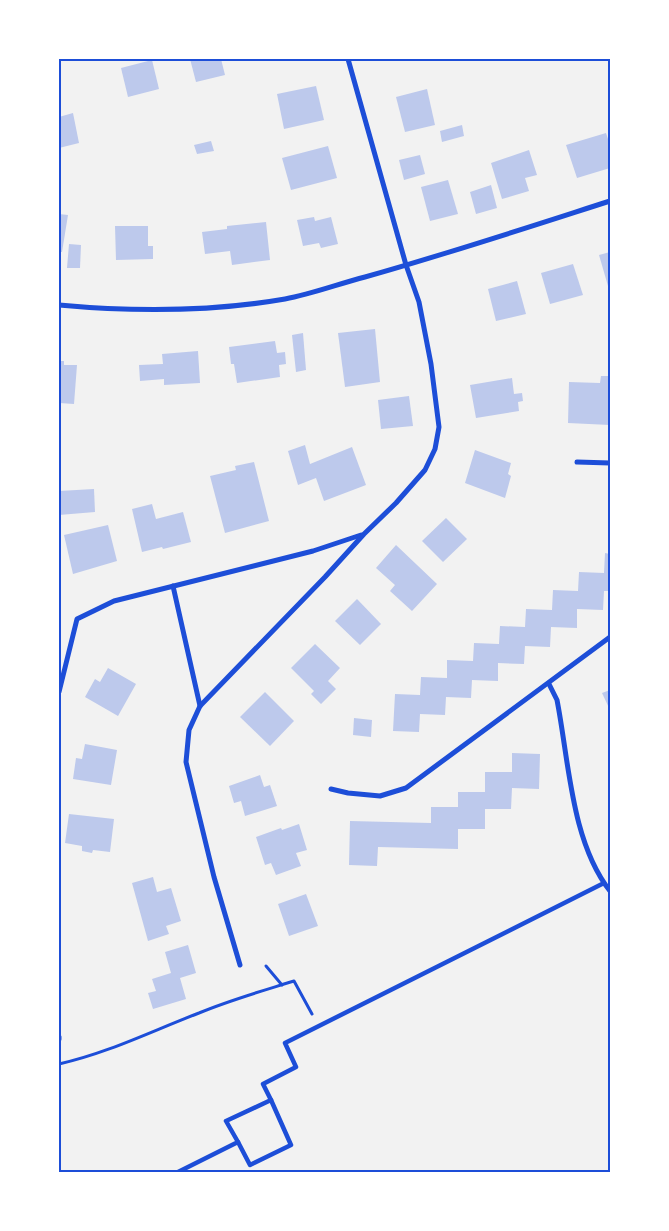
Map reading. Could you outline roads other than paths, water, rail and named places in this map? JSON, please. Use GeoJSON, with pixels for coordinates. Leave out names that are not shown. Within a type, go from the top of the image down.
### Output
{"type":"FeatureCollection","features":[{"type":"Feature","properties":{"kind":"street"},"geometry":{"type":"LineString","coordinates":[[240,965],[214,877],[186,762],[189,730],[200,706],[396,503],[425,470],[435,449],[439,427],[431,364],[419,302],[406,265],[348,59]]}},
{"type":"Feature","properties":{"kind":"street"},"geometry":{"type":"LineString","coordinates":[[59,305],[132,310],[197,309],[246,305],[287,298],[406,265],[610,201]]}},
{"type":"Feature","properties":{"kind":"street"},"geometry":{"type":"LineString","coordinates":[[577,462],[610,463]]}},
{"type":"Feature","properties":{"kind":"street"},"geometry":{"type":"LineString","coordinates":[[59,692],[78,619],[114,600],[313,551],[364,534]]}},
{"type":"Feature","properties":{"kind":"street"},"geometry":{"type":"LineString","coordinates":[[173,586],[200,706]]}},
{"type":"Feature","properties":{"kind":"street"},"geometry":{"type":"LineString","coordinates":[[332,789],[348,793],[380,796],[406,788],[610,637]]}},
{"type":"Feature","properties":{"kind":"street"},"geometry":{"type":"LineString","coordinates":[[549,684],[557,700],[577,819],[586,848],[610,891]]}},
{"type":"Feature","properties":{"kind":"street"},"geometry":{"type":"LineString","coordinates":[[270,1100],[226,1121],[250,1165],[291,1144],[263,1084],[296,1067],[285,1043],[604,883]]}},
{"type":"Feature","properties":{"kind":"street"},"geometry":{"type":"LineString","coordinates":[[178,1172],[238,1142]]}}]}
